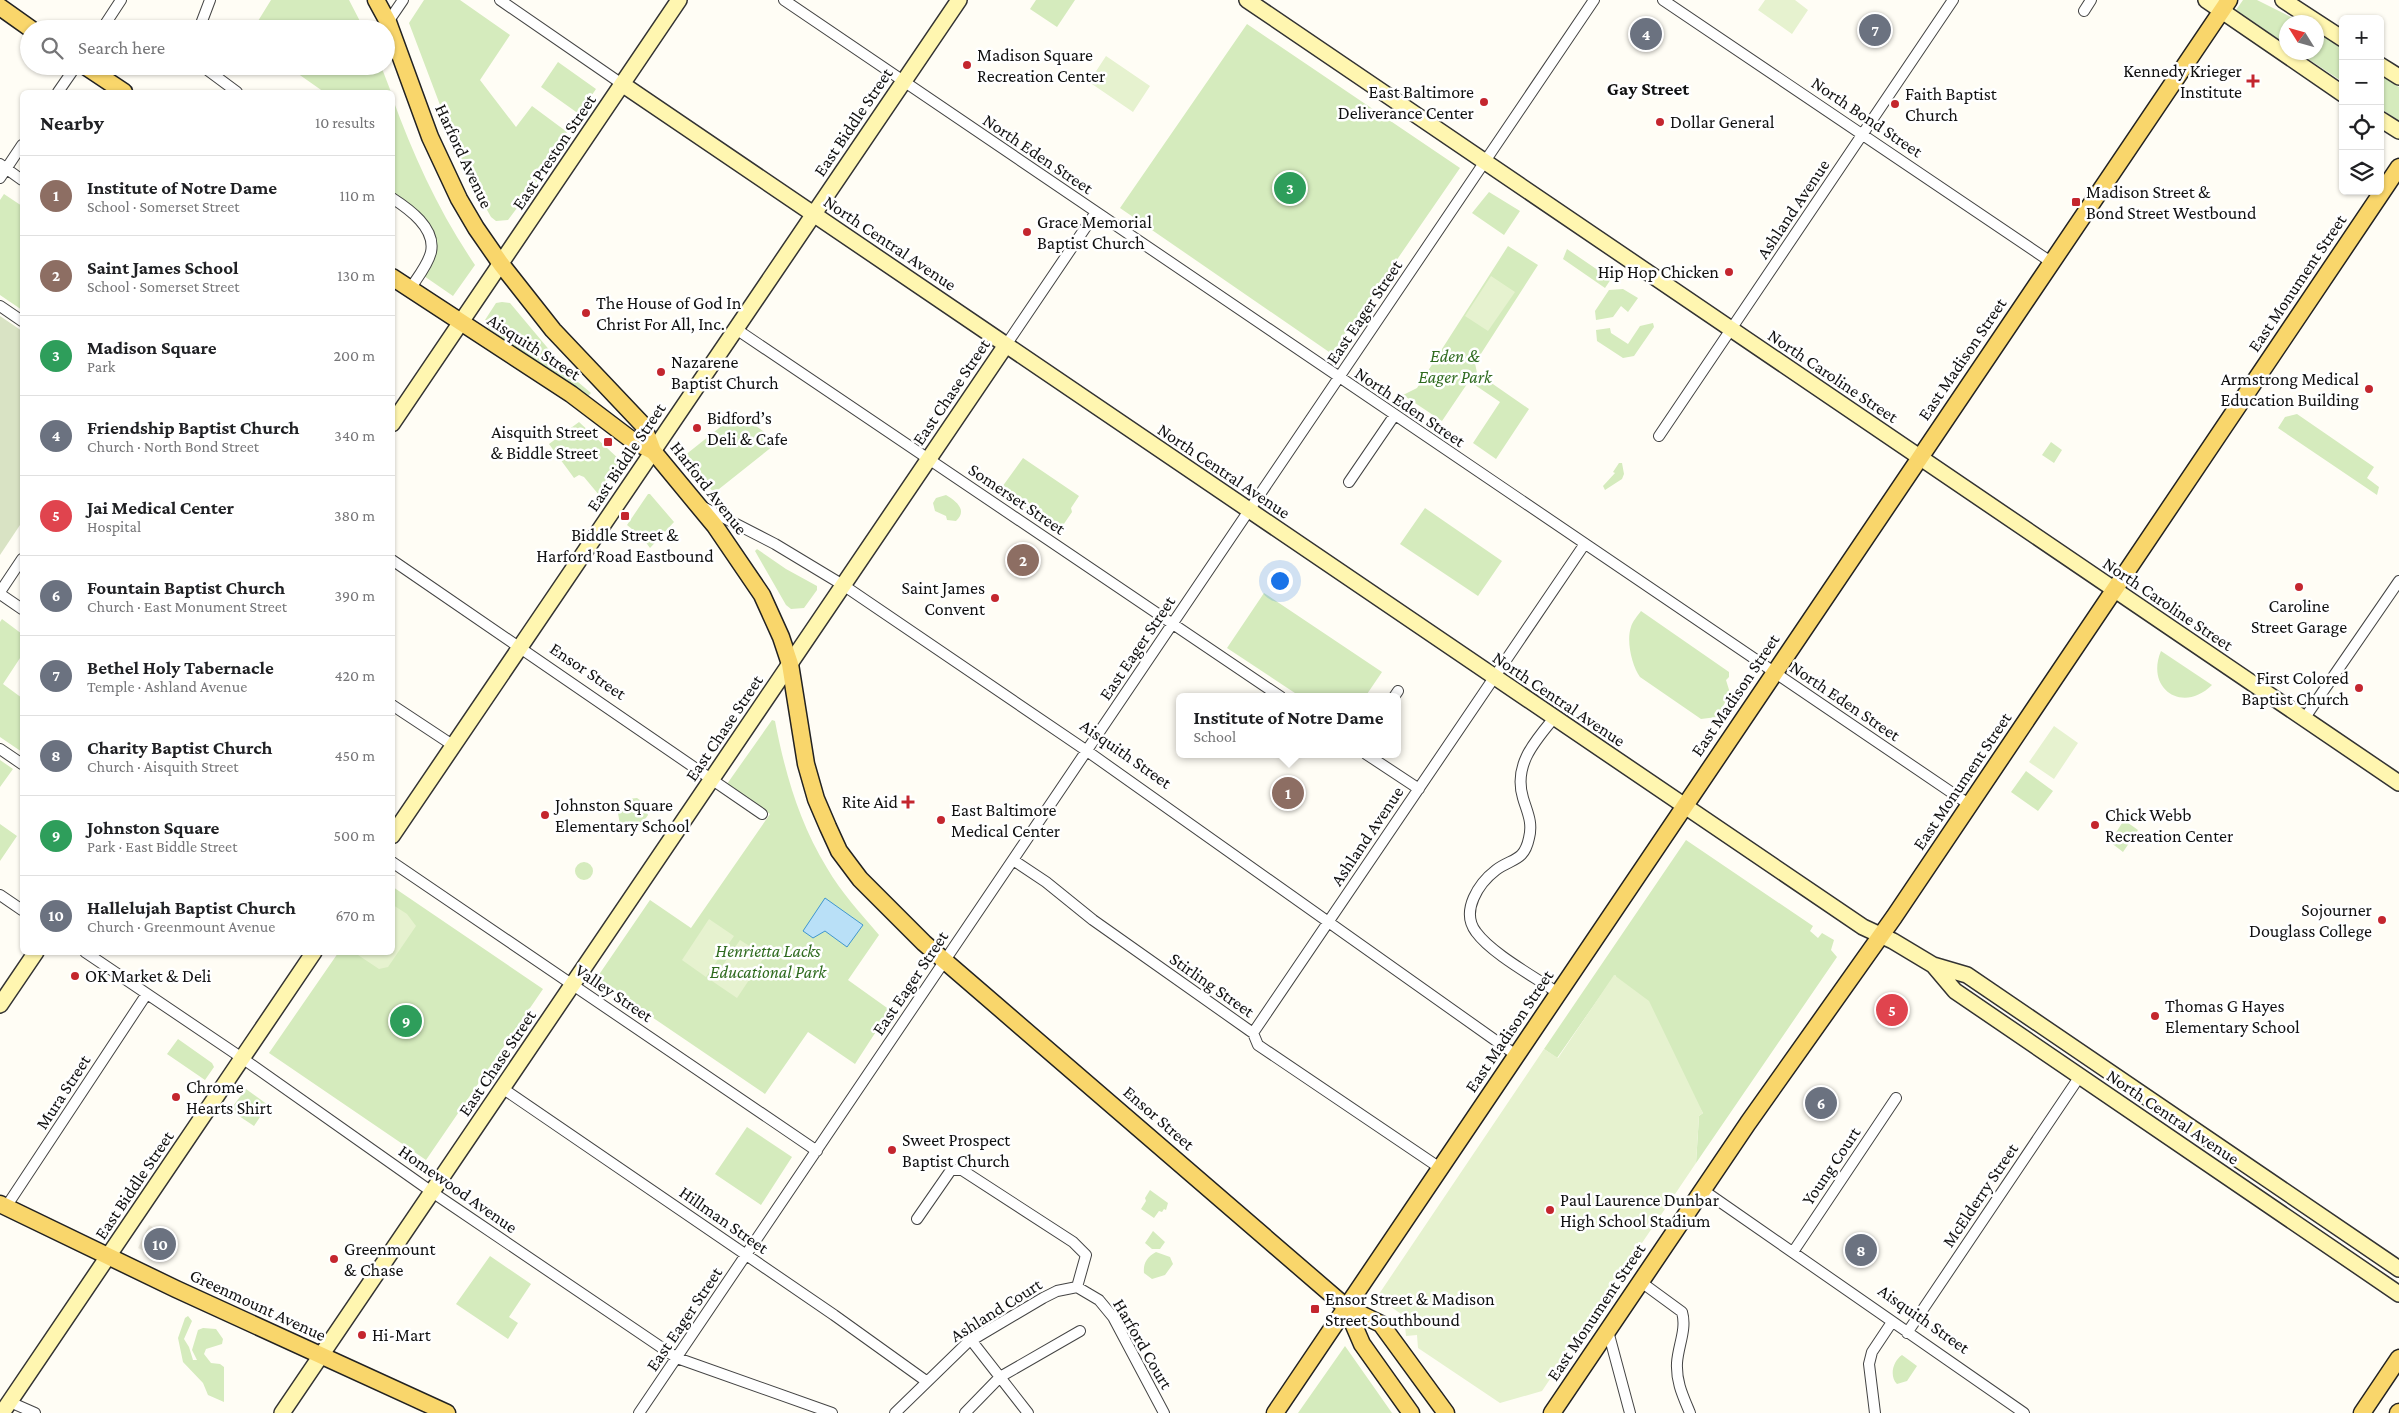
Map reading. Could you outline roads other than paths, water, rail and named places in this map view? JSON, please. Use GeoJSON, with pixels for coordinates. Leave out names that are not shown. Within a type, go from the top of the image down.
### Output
{"type":"FeatureCollection","features":[{"type":"Feature","properties":{"kind":"main road","name":"Harford Avenue"},"geometry":{"type":"LineString","coordinates":[[376,0],[387,20]]}},
{"type":"Feature","properties":{"kind":"main road","name":"East Madison Street"},"geometry":{"type":"LineString","coordinates":[[1275,1413],[2225,5]]}},
{"type":"Feature","properties":{"kind":"main road"},"geometry":{"type":"LineString","coordinates":[[0,7],[20,21]]}},
{"type":"Feature","properties":{"kind":"main road","name":"Harford Avenue"},"geometry":{"type":"LineString","coordinates":[[395,41],[430,137],[444,169],[459,200],[501,264],[572,352],[643,425],[653,451],[700,506],[762,595],[781,637],[790,664],[806,764],[816,799],[839,851],[874,896],[924,943],[946,960]]}},
{"type":"Feature","properties":{"kind":"main road"},"geometry":{"type":"LineString","coordinates":[[98,75],[121,90]]}},
{"type":"Feature","properties":{"kind":"main road","name":"East Monument Street"},"geometry":{"type":"LineString","coordinates":[[1552,1413],[1703,1190],[1970,805],[2399,167]]}},
{"type":"Feature","properties":{"kind":"main road","name":"Aisquith Street"},"geometry":{"type":"LineString","coordinates":[[395,279],[571,394],[633,441],[653,451]]}},
{"type":"Feature","properties":{"kind":"main road","name":"Ensor Street"},"geometry":{"type":"LineString","coordinates":[[946,960],[1346,1307],[1381,1324],[1446,1413]]}},
{"type":"Feature","properties":{"kind":"main road","name":"Greenmount Avenue"},"geometry":{"type":"LineString","coordinates":[[3,1205],[320,1357],[446,1413]]}},
{"type":"Feature","properties":{"kind":"main road","name":"Ensor Street"},"geometry":{"type":"LineString","coordinates":[[1346,1307],[1362,1344],[1411,1413]]}},
{"type":"Feature","properties":{"kind":"main road"},"geometry":{"type":"LineString","coordinates":[[2362,1413],[2399,1358]]}},
{"type":"Feature","properties":{"kind":"street"},"geometry":{"type":"LineString","coordinates":[[108,20],[121,0]]}},
{"type":"Feature","properties":{"kind":"street"},"geometry":{"type":"LineString","coordinates":[[202,20],[210,0]]}},
{"type":"Feature","properties":{"kind":"street"},"geometry":{"type":"LineString","coordinates":[[389,20],[403,0]]}},
{"type":"Feature","properties":{"kind":"street","name":"North Central Avenue"},"geometry":{"type":"LineString","coordinates":[[500,0],[1863,927],[1881,935],[1933,965],[1966,975],[2399,1269]]}},
{"type":"Feature","properties":{"kind":"street","name":"East Preston Street"},"geometry":{"type":"LineString","coordinates":[[395,420],[679,0]]}},
{"type":"Feature","properties":{"kind":"street","name":"North Eden Street"},"geometry":{"type":"LineString","coordinates":[[784,0],[1584,545],[1970,805]]}},
{"type":"Feature","properties":{"kind":"street","name":"East Biddle Street"},"geometry":{"type":"LineString","coordinates":[[395,832],[959,0]]}},
{"type":"Feature","properties":{"kind":"street","name":"North Caroline Street"},"geometry":{"type":"LineString","coordinates":[[1247,0],[2399,783]]}},
{"type":"Feature","properties":{"kind":"street","name":"East Eager Street"},"geometry":{"type":"LineString","coordinates":[[639,1413],[1594,0]]}},
{"type":"Feature","properties":{"kind":"street","name":"North Bond Street"},"geometry":{"type":"LineString","coordinates":[[1664,0],[2052,262]]}},
{"type":"Feature","properties":{"kind":"street","name":"Ashland Avenue"},"geometry":{"type":"LineString","coordinates":[[1659,436],[1953,0]]}},
{"type":"Feature","properties":{"kind":"street"},"geometry":{"type":"LineString","coordinates":[[2084,11],[2092,0]]}},
{"type":"Feature","properties":{"kind":"street"},"geometry":{"type":"LineString","coordinates":[[2206,0],[2225,5],[2339,91]]}},
{"type":"Feature","properties":{"kind":"street"},"geometry":{"type":"LineString","coordinates":[[2283,0],[2339,36]]}},
{"type":"Feature","properties":{"kind":"street"},"geometry":{"type":"LineString","coordinates":[[2384,68],[2399,77]]}},
{"type":"Feature","properties":{"kind":"street"},"geometry":{"type":"LineString","coordinates":[[59,90],[70,75]]}},
{"type":"Feature","properties":{"kind":"street"},"geometry":{"type":"LineString","coordinates":[[214,75],[234,90]]}},
{"type":"Feature","properties":{"kind":"street"},"geometry":{"type":"LineString","coordinates":[[2384,121],[2399,131]]}},
{"type":"Feature","properties":{"kind":"street"},"geometry":{"type":"LineString","coordinates":[[0,178],[3,167],[20,147]]}},
{"type":"Feature","properties":{"kind":"street"},"geometry":{"type":"LineString","coordinates":[[3,167],[20,179]]}},
{"type":"Feature","properties":{"kind":"street"},"geometry":{"type":"LineString","coordinates":[[395,200],[419,218],[430,244],[429,257],[410,289]]}},
{"type":"Feature","properties":{"kind":"street","name":"East Chase Street"},"geometry":{"type":"LineString","coordinates":[[282,1413],[1096,212]]}},
{"type":"Feature","properties":{"kind":"street"},"geometry":{"type":"LineString","coordinates":[[0,306],[20,320]]}},
{"type":"Feature","properties":{"kind":"street","name":"Somerset Street"},"geometry":{"type":"LineString","coordinates":[[736,329],[1275,693]]}},
{"type":"Feature","properties":{"kind":"street"},"geometry":{"type":"LineString","coordinates":[[1349,482],[1394,416]]}},
{"type":"Feature","properties":{"kind":"street","name":"Aisquith Street"},"geometry":{"type":"LineString","coordinates":[[700,506],[775,544],[843,585],[1087,751],[1516,1055]]}},
{"type":"Feature","properties":{"kind":"street","name":"Ashland Avenue"},"geometry":{"type":"LineString","coordinates":[[1328,922],[1584,545]]}},
{"type":"Feature","properties":{"kind":"street"},"geometry":{"type":"LineString","coordinates":[[20,562],[0,593],[20,608]]}},
{"type":"Feature","properties":{"kind":"street","name":"Ensor Street"},"geometry":{"type":"LineString","coordinates":[[395,562],[762,814]]}},
{"type":"Feature","properties":{"kind":"street"},"geometry":{"type":"LineString","coordinates":[[2304,719],[2399,581]]}},
{"type":"Feature","properties":{"kind":"street"},"geometry":{"type":"LineString","coordinates":[[395,707],[454,746]]}},
{"type":"Feature","properties":{"kind":"street"},"geometry":{"type":"LineString","coordinates":[[1554,718],[1533,743],[1521,765],[1520,787],[1531,820],[1526,848],[1518,859],[1499,868],[1481,885],[1474,896],[1471,915],[1476,932],[1490,945],[1558,993]]}},
{"type":"Feature","properties":{"kind":"street"},"geometry":{"type":"LineString","coordinates":[[0,749],[20,763]]}},
{"type":"Feature","properties":{"kind":"street"},"geometry":{"type":"LineString","coordinates":[[1372,758],[1418,789]]}},
{"type":"Feature","properties":{"kind":"street","name":"Stirling Street"},"geometry":{"type":"LineString","coordinates":[[1013,860],[1046,882],[1093,920],[1253,1033],[1258,1045],[1440,1168]]}},
{"type":"Feature","properties":{"kind":"street","name":"Valley Street"},"geometry":{"type":"LineString","coordinates":[[395,864],[816,1151]]}},
{"type":"Feature","properties":{"kind":"street"},"geometry":{"type":"LineString","coordinates":[[0,895],[20,909]]}},
{"type":"Feature","properties":{"kind":"street"},"geometry":{"type":"LineString","coordinates":[[1253,1033],[1328,922]]}},
{"type":"Feature","properties":{"kind":"street"},"geometry":{"type":"LineString","coordinates":[[0,1005],[34,955]]}},
{"type":"Feature","properties":{"kind":"street","name":"Homewood Avenue"},"geometry":{"type":"LineString","coordinates":[[89,955],[242,1058],[432,1192],[677,1358],[832,1413]]}},
{"type":"Feature","properties":{"kind":"street","name":"East Biddle Street"},"geometry":{"type":"LineString","coordinates":[[6,1407],[312,955]]}},
{"type":"Feature","properties":{"kind":"street","name":"North Central Avenue"},"geometry":{"type":"LineString","coordinates":[[1933,965],[1955,991],[2399,1294]]}},
{"type":"Feature","properties":{"kind":"street","name":"Mura Street"},"geometry":{"type":"LineString","coordinates":[[3,1205],[146,995]]}},
{"type":"Feature","properties":{"kind":"street"},"geometry":{"type":"LineString","coordinates":[[2044,1052],[2056,1036]]}},
{"type":"Feature","properties":{"kind":"street","name":"McElderry Street"},"geometry":{"type":"LineString","coordinates":[[1907,1332],[2080,1076]]}},
{"type":"Feature","properties":{"kind":"street","name":"Hillman Street"},"geometry":{"type":"LineString","coordinates":[[502,1088],[811,1299],[926,1381]]}},
{"type":"Feature","properties":{"kind":"street","name":"Young Court"},"geometry":{"type":"LineString","coordinates":[[1792,1252],[1896,1098]]}},
{"type":"Feature","properties":{"kind":"street"},"geometry":{"type":"LineString","coordinates":[[917,1219],[951,1170],[962,1170],[1073,1242],[1082,1250],[1086,1255],[1077,1287]]}},
{"type":"Feature","properties":{"kind":"street","name":"Aisquith Street"},"geometry":{"type":"LineString","coordinates":[[1703,1190],[2024,1413]]}},
{"type":"Feature","properties":{"kind":"street"},"geometry":{"type":"LineString","coordinates":[[1641,1282],[1682,1312],[1684,1326],[1677,1361],[1677,1378],[1690,1413]]}},
{"type":"Feature","properties":{"kind":"street","name":"Ashland Court"},"geometry":{"type":"LineString","coordinates":[[894,1413],[971,1340],[1057,1291],[1077,1287]]}},
{"type":"Feature","properties":{"kind":"street","name":"Harford Court"},"geometry":{"type":"LineString","coordinates":[[1077,1287],[1099,1300],[1113,1317],[1164,1413]]}},
{"type":"Feature","properties":{"kind":"street"},"geometry":{"type":"LineString","coordinates":[[1875,1413],[1869,1364],[1872,1352],[1892,1322]]}},
{"type":"Feature","properties":{"kind":"street"},"geometry":{"type":"LineString","coordinates":[[965,1413],[1000,1377],[1080,1331]]}},
{"type":"Feature","properties":{"kind":"street"},"geometry":{"type":"LineString","coordinates":[[1608,1331],[1630,1413]]}},
{"type":"Feature","properties":{"kind":"street"},"geometry":{"type":"LineString","coordinates":[[971,1340],[1028,1413]]}},
{"type":"Feature","properties":{"kind":"street"},"geometry":{"type":"LineString","coordinates":[[6,1407],[35,1413]]}},
{"type":"Feature","properties":{"kind":"water"},"geometry":{"type":"Polygon","coordinates":[[[825,898],[863,925],[847,947],[825,931],[813,938],[803,931],[825,898]]]}},
{"type":"Feature","properties":{"kind":"place","name":"Bethel Holy Tabernacle"},"geometry":{"type":"Point","coordinates":[1875,30]}},
{"type":"Feature","properties":{"kind":"place","name":"Friendship Baptist Church"},"geometry":{"type":"Point","coordinates":[1646,34]}},
{"type":"Feature","properties":{"kind":"place","name":"Madison Square Recreation Center"},"geometry":{"type":"Point","coordinates":[967,65]}},
{"type":"Feature","properties":{"kind":"place","name":"Kennedy Krieger Institute"},"geometry":{"type":"Point","coordinates":[2253,81]}},
{"type":"Feature","properties":{"kind":"place","name":"East Baltimore Deliverance Center"},"geometry":{"type":"Point","coordinates":[1484,102]}},
{"type":"Feature","properties":{"kind":"place","name":"Faith Baptist Church"},"geometry":{"type":"Point","coordinates":[1895,104]}},
{"type":"Feature","properties":{"kind":"place","name":"Dollar General"},"geometry":{"type":"Point","coordinates":[1660,122]}},
{"type":"Feature","properties":{"kind":"place","name":"Madison Square"},"geometry":{"type":"Point","coordinates":[1290,188]}},
{"type":"Feature","properties":{"kind":"place","name":"Madison Street & Bond Street Westbound"},"geometry":{"type":"Point","coordinates":[2076,202]}},
{"type":"Feature","properties":{"kind":"place","name":"Grace Memorial Baptist Church"},"geometry":{"type":"Point","coordinates":[1027,232]}},
{"type":"Feature","properties":{"kind":"place","name":"Hip Hop Chicken"},"geometry":{"type":"Point","coordinates":[1729,272]}},
{"type":"Feature","properties":{"kind":"place","name":"The House of God In Christ For All, Inc."},"geometry":{"type":"Point","coordinates":[586,313]}},
{"type":"Feature","properties":{"kind":"place","name":"Nazarene Baptist Church"},"geometry":{"type":"Point","coordinates":[661,372]}},
{"type":"Feature","properties":{"kind":"place","name":"Armstrong Medical Education Building"},"geometry":{"type":"Point","coordinates":[2369,389]}},
{"type":"Feature","properties":{"kind":"place","name":"Bidford’s Deli & Cafe"},"geometry":{"type":"Point","coordinates":[697,428]}},
{"type":"Feature","properties":{"kind":"place","name":"Aisquith Street & Biddle Street"},"geometry":{"type":"Point","coordinates":[608,442]}},
{"type":"Feature","properties":{"kind":"place","name":"Biddle Street & Harford Road Eastbound"},"geometry":{"type":"Point","coordinates":[625,516]}},
{"type":"Feature","properties":{"kind":"place","name":"Saint James School"},"geometry":{"type":"Point","coordinates":[1023,560]}},
{"type":"Feature","properties":{"kind":"place","name":"Caroline Street Garage"},"geometry":{"type":"Point","coordinates":[2299,587]}},
{"type":"Feature","properties":{"kind":"place","name":"Saint James Convent"},"geometry":{"type":"Point","coordinates":[995,598]}},
{"type":"Feature","properties":{"kind":"place","name":"First Colored Baptist Church"},"geometry":{"type":"Point","coordinates":[2359,688]}},
{"type":"Feature","properties":{"kind":"place","name":"Institute of Notre Dame"},"geometry":{"type":"Point","coordinates":[1288,793]}},
{"type":"Feature","properties":{"kind":"place","name":"Rite Aid"},"geometry":{"type":"Point","coordinates":[908,802]}},
{"type":"Feature","properties":{"kind":"place","name":"Johnston Square Elementary School"},"geometry":{"type":"Point","coordinates":[545,815]}},
{"type":"Feature","properties":{"kind":"place","name":"East Baltimore Medical Center"},"geometry":{"type":"Point","coordinates":[941,820]}},
{"type":"Feature","properties":{"kind":"place","name":"Chick Webb Recreation Center"},"geometry":{"type":"Point","coordinates":[2095,825]}},
{"type":"Feature","properties":{"kind":"place","name":"Sojourner Douglass College"},"geometry":{"type":"Point","coordinates":[2382,920]}},
{"type":"Feature","properties":{"kind":"place","name":"OK Market & Deli"},"geometry":{"type":"Point","coordinates":[75,976]}},
{"type":"Feature","properties":{"kind":"place","name":"Jai Medical Center"},"geometry":{"type":"Point","coordinates":[1892,1010]}},
{"type":"Feature","properties":{"kind":"place","name":"Thomas G Hayes Elementary School"},"geometry":{"type":"Point","coordinates":[2155,1016]}},
{"type":"Feature","properties":{"kind":"place","name":"Johnston Square"},"geometry":{"type":"Point","coordinates":[406,1021]}},
{"type":"Feature","properties":{"kind":"place","name":"Chrome Hearts Shirt"},"geometry":{"type":"Point","coordinates":[176,1097]}},
{"type":"Feature","properties":{"kind":"place","name":"Fountain Baptist Church"},"geometry":{"type":"Point","coordinates":[1821,1103]}},
{"type":"Feature","properties":{"kind":"place","name":"Sweet Prospect Baptist Church"},"geometry":{"type":"Point","coordinates":[892,1150]}},
{"type":"Feature","properties":{"kind":"place","name":"Paul Laurence Dunbar High School Stadium"},"geometry":{"type":"Point","coordinates":[1550,1210]}},
{"type":"Feature","properties":{"kind":"place","name":"Hallelujah Baptist Church"},"geometry":{"type":"Point","coordinates":[160,1244]}},
{"type":"Feature","properties":{"kind":"place","name":"Charity Baptist Church"},"geometry":{"type":"Point","coordinates":[1861,1250]}},
{"type":"Feature","properties":{"kind":"place","name":"Greenmount & Chase"},"geometry":{"type":"Point","coordinates":[334,1259]}},
{"type":"Feature","properties":{"kind":"place","name":"Ensor Street & Madison Street Southbound"},"geometry":{"type":"Point","coordinates":[1315,1309]}},
{"type":"Feature","properties":{"kind":"place","name":"Hi-Mart"},"geometry":{"type":"Point","coordinates":[362,1335]}},
{"type":"Feature","properties":{"kind":"district","name":"Gay Street"},"geometry":{"type":"Point","coordinates":[1648,88]}},
{"type":"Feature","properties":{"kind":"park label","name":"Eden & Eager Park"},"geometry":{"type":"Point","coordinates":[1455,366]}},
{"type":"Feature","properties":{"kind":"park label","name":"Henrietta Lacks Educational Park"},"geometry":{"type":"Point","coordinates":[768,961]}}]}
